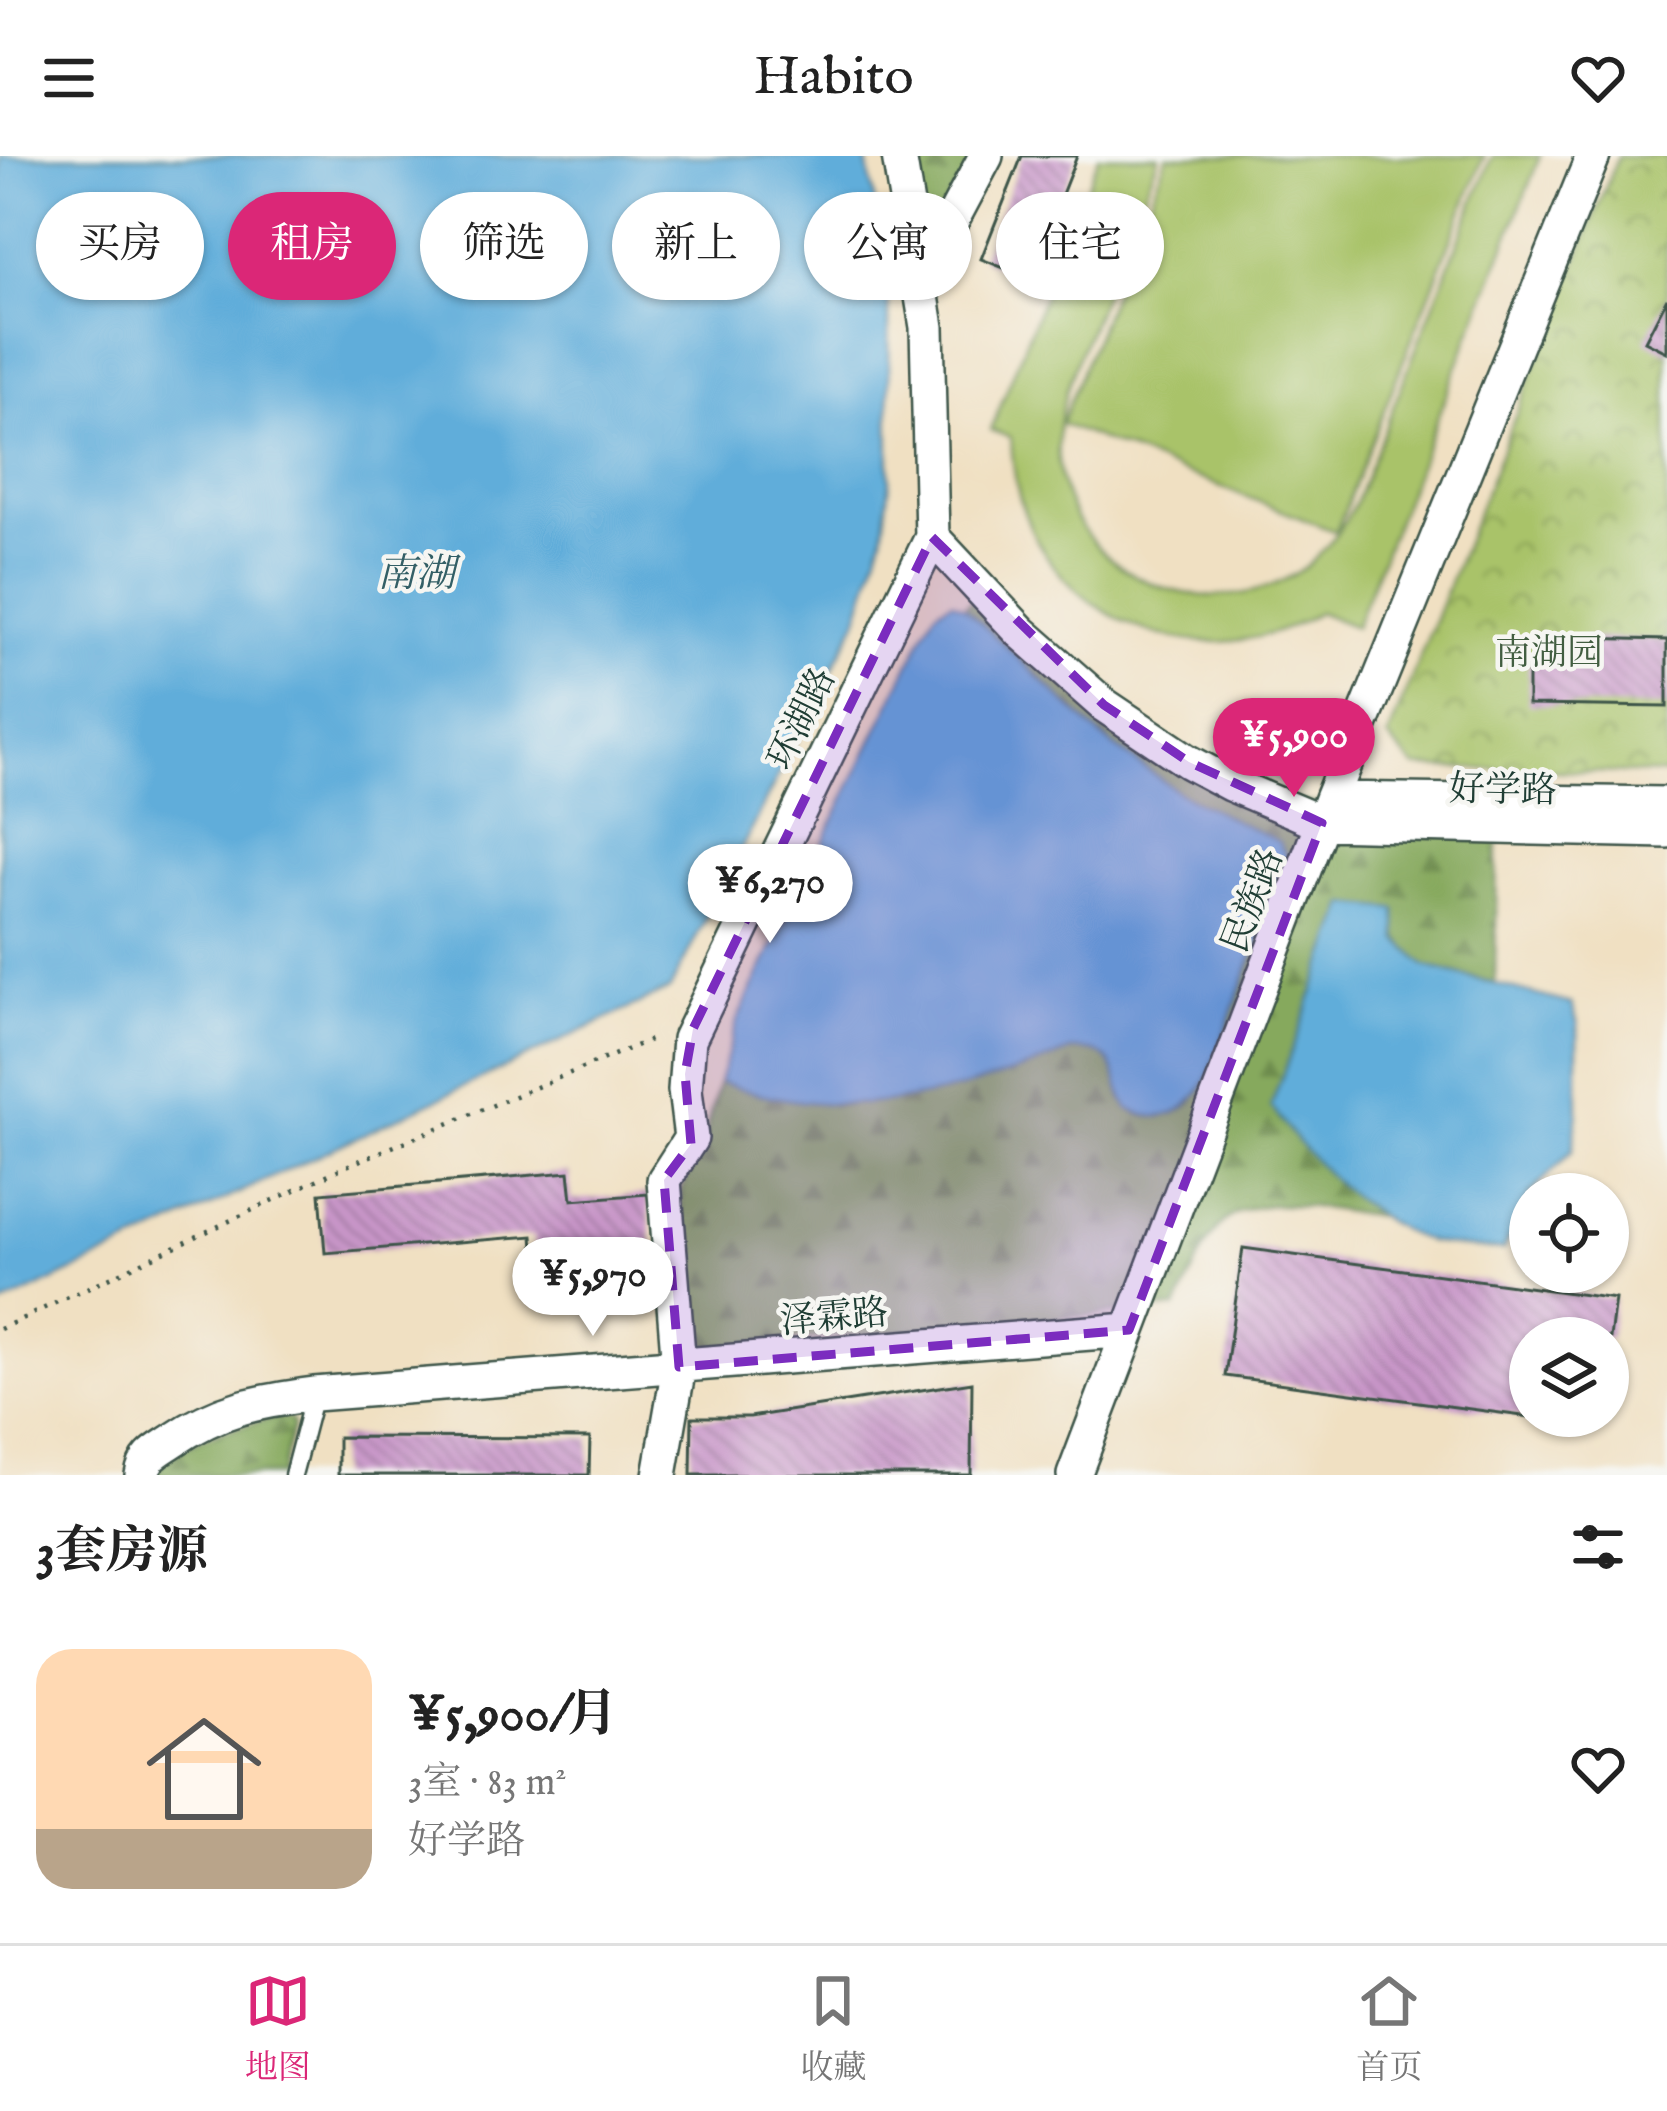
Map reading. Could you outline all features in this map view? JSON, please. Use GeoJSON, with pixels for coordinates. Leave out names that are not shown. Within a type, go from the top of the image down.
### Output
{"type":"FeatureCollection","features":[{"type":"Feature","properties":{"kind":"street","name":"环湖路"},"geometry":{"type":"LineString","coordinates":[[899,156],[905,192]]}},
{"type":"Feature","properties":{"kind":"street"},"geometry":{"type":"LineString","coordinates":[[967,192],[986,156]]}},
{"type":"Feature","properties":{"kind":"street","name":"民族路"},"geometry":{"type":"LineString","coordinates":[[1073,1475],[1326,811],[1593,156]]}},
{"type":"Feature","properties":{"kind":"street","name":"环湖路"},"geometry":{"type":"LineString","coordinates":[[660,1475],[679,1367],[664,1180],[691,1138],[685,1074],[692,1032],[932,537],[929,359],[923,300]]}},
{"type":"Feature","properties":{"kind":"street","name":"好学路"},"geometry":{"type":"LineString","coordinates":[[932,537],[1021,632],[1103,705],[1230,784],[1326,811],[1667,830]]}},
{"type":"Feature","properties":{"kind":"street","name":"好学路"},"geometry":{"type":"LineString","coordinates":[[1326,811],[1667,805]]}},
{"type":"Feature","properties":{"kind":"street","name":"泽霖路"},"geometry":{"type":"LineString","coordinates":[[142,1475],[149,1456],[203,1419],[255,1402],[1129,1330]]}},
{"type":"Feature","properties":{"kind":"lane"},"geometry":{"type":"LineString","coordinates":[[293,1475],[314,1394]]}},
{"type":"Feature","properties":{"kind":"path"},"geometry":{"type":"LineString","coordinates":[[0,1330],[344,1167],[649,1040],[692,1032]]}},
{"type":"Feature","properties":{"kind":"highlighted area"},"geometry":{"type":"Polygon","coordinates":[[[932,537],[1104,705],[1189,762],[1322,823],[1129,1330],[679,1367],[664,1180],[691,1144],[685,1074],[693,1029],[932,537]]]}},
{"type":"Feature","properties":{"kind":"green space"},"geometry":{"type":"Polygon","coordinates":[[[908,156],[978,156],[954,192],[916,192],[908,156]]]}},
{"type":"Feature","properties":{"kind":"green space"},"geometry":{"type":"Polygon","coordinates":[[[1099,156],[1159,156],[1145,192],[1085,192],[1099,156]]]}},
{"type":"Feature","properties":{"kind":"green space"},"geometry":{"type":"Polygon","coordinates":[[[1167,156],[1484,156],[1336,532],[1061,424],[1110,300],[1164,300],[1164,192],[1153,192],[1167,156]]]}},
{"type":"Feature","properties":{"kind":"green space"},"geometry":{"type":"Polygon","coordinates":[[[1492,156],[1540,156],[1355,627],[1318,612],[1281,630],[1241,640],[1201,641],[1161,635],[1123,621],[1088,599],[1058,571],[1024,513],[1011,438],[991,430],[1042,300],[1102,300],[1065,398],[1058,438],[1068,501],[1088,536],[1117,564],[1152,583],[1190,594],[1231,595],[1271,586],[1323,551],[1357,499],[1492,156]]]}},
{"type":"Feature","properties":{"kind":"green space","name":"南湖园"},"geometry":{"type":"Polygon","coordinates":[[[1618,156],[1667,156],[1667,774],[1415,767],[1388,738],[1618,156]]]}},
{"type":"Feature","properties":{"kind":"green space"},"geometry":{"type":"Polygon","coordinates":[[[973,598],[1190,777],[1497,842],[1495,983],[1426,966],[1416,961],[1397,935],[1271,1106],[1314,1160],[1386,1218],[1276,1205],[1236,1214],[1208,1243],[1176,1308],[691,1349],[680,1191],[703,1141],[719,1082],[811,1102],[899,1100],[985,1081],[1073,1049],[1088,1049],[1110,1060],[1121,1094],[1137,1113],[1156,1117],[1176,1112],[1193,1102],[1282,877],[1286,856],[1279,842],[1181,794],[1104,739],[978,625],[964,607],[973,598]]]}},
{"type":"Feature","properties":{"kind":"green space"},"geometry":{"type":"Polygon","coordinates":[[[279,1417],[293,1424],[281,1475],[154,1475],[193,1443],[279,1417]]]}},
{"type":"Feature","properties":{"kind":"water","name":"南湖"},"geometry":{"type":"Polygon","coordinates":[[[0,156],[866,156],[873,192],[804,192],[804,300],[888,300],[890,481],[883,537],[857,621],[670,989],[0,1306],[0,156]]]}},
{"type":"Feature","properties":{"kind":"water"},"geometry":{"type":"Polygon","coordinates":[[[952,601],[964,607],[1104,739],[1181,794],[1279,842],[1286,856],[1209,1075],[1195,1097],[1176,1112],[1154,1116],[1128,1108],[1107,1059],[1089,1051],[1073,1050],[941,1093],[855,1104],[766,1095],[719,1082],[737,1020],[935,611],[952,601]]]}},
{"type":"Feature","properties":{"kind":"water"},"geometry":{"type":"Polygon","coordinates":[[[1346,904],[1396,909],[1398,939],[1425,966],[1572,1004],[1578,1024],[1578,1114],[1572,1151],[1551,1173],[1509,1173],[1509,1238],[1503,1250],[1432,1242],[1390,1223],[1333,1179],[1271,1106],[1346,904]]]}},
{"type":"Feature","properties":{"kind":"building"},"geometry":{"type":"Polygon","coordinates":[[[1022,156],[1077,156],[1063,192],[1008,192],[1022,156]]]}},
{"type":"Feature","properties":{"kind":"building"},"geometry":{"type":"Polygon","coordinates":[[[996,221],[996,265],[981,259],[996,221]]]}},
{"type":"Feature","properties":{"kind":"building"},"geometry":{"type":"Polygon","coordinates":[[[1667,298],[1667,352],[1645,341],[1667,298]]]}},
{"type":"Feature","properties":{"kind":"building"},"geometry":{"type":"Polygon","coordinates":[[[1539,637],[1667,640],[1667,707],[1528,705],[1528,662],[1538,662],[1539,637]]]}},
{"type":"Feature","properties":{"kind":"building"},"geometry":{"type":"Polygon","coordinates":[[[569,1172],[572,1200],[648,1194],[655,1275],[572,1281],[570,1269],[536,1272],[533,1236],[325,1253],[320,1193],[569,1172]]]}},
{"type":"Feature","properties":{"kind":"building"},"geometry":{"type":"Polygon","coordinates":[[[1243,1248],[1509,1284],[1509,1293],[1615,1299],[1613,1317],[1509,1317],[1509,1414],[1225,1376],[1243,1248]]]}},
{"type":"Feature","properties":{"kind":"building"},"geometry":{"type":"Polygon","coordinates":[[[972,1382],[971,1475],[691,1475],[692,1417],[750,1417],[972,1382]]]}},
{"type":"Feature","properties":{"kind":"building"},"geometry":{"type":"Polygon","coordinates":[[[338,1437],[590,1438],[589,1475],[338,1475],[338,1437]]]}}]}
